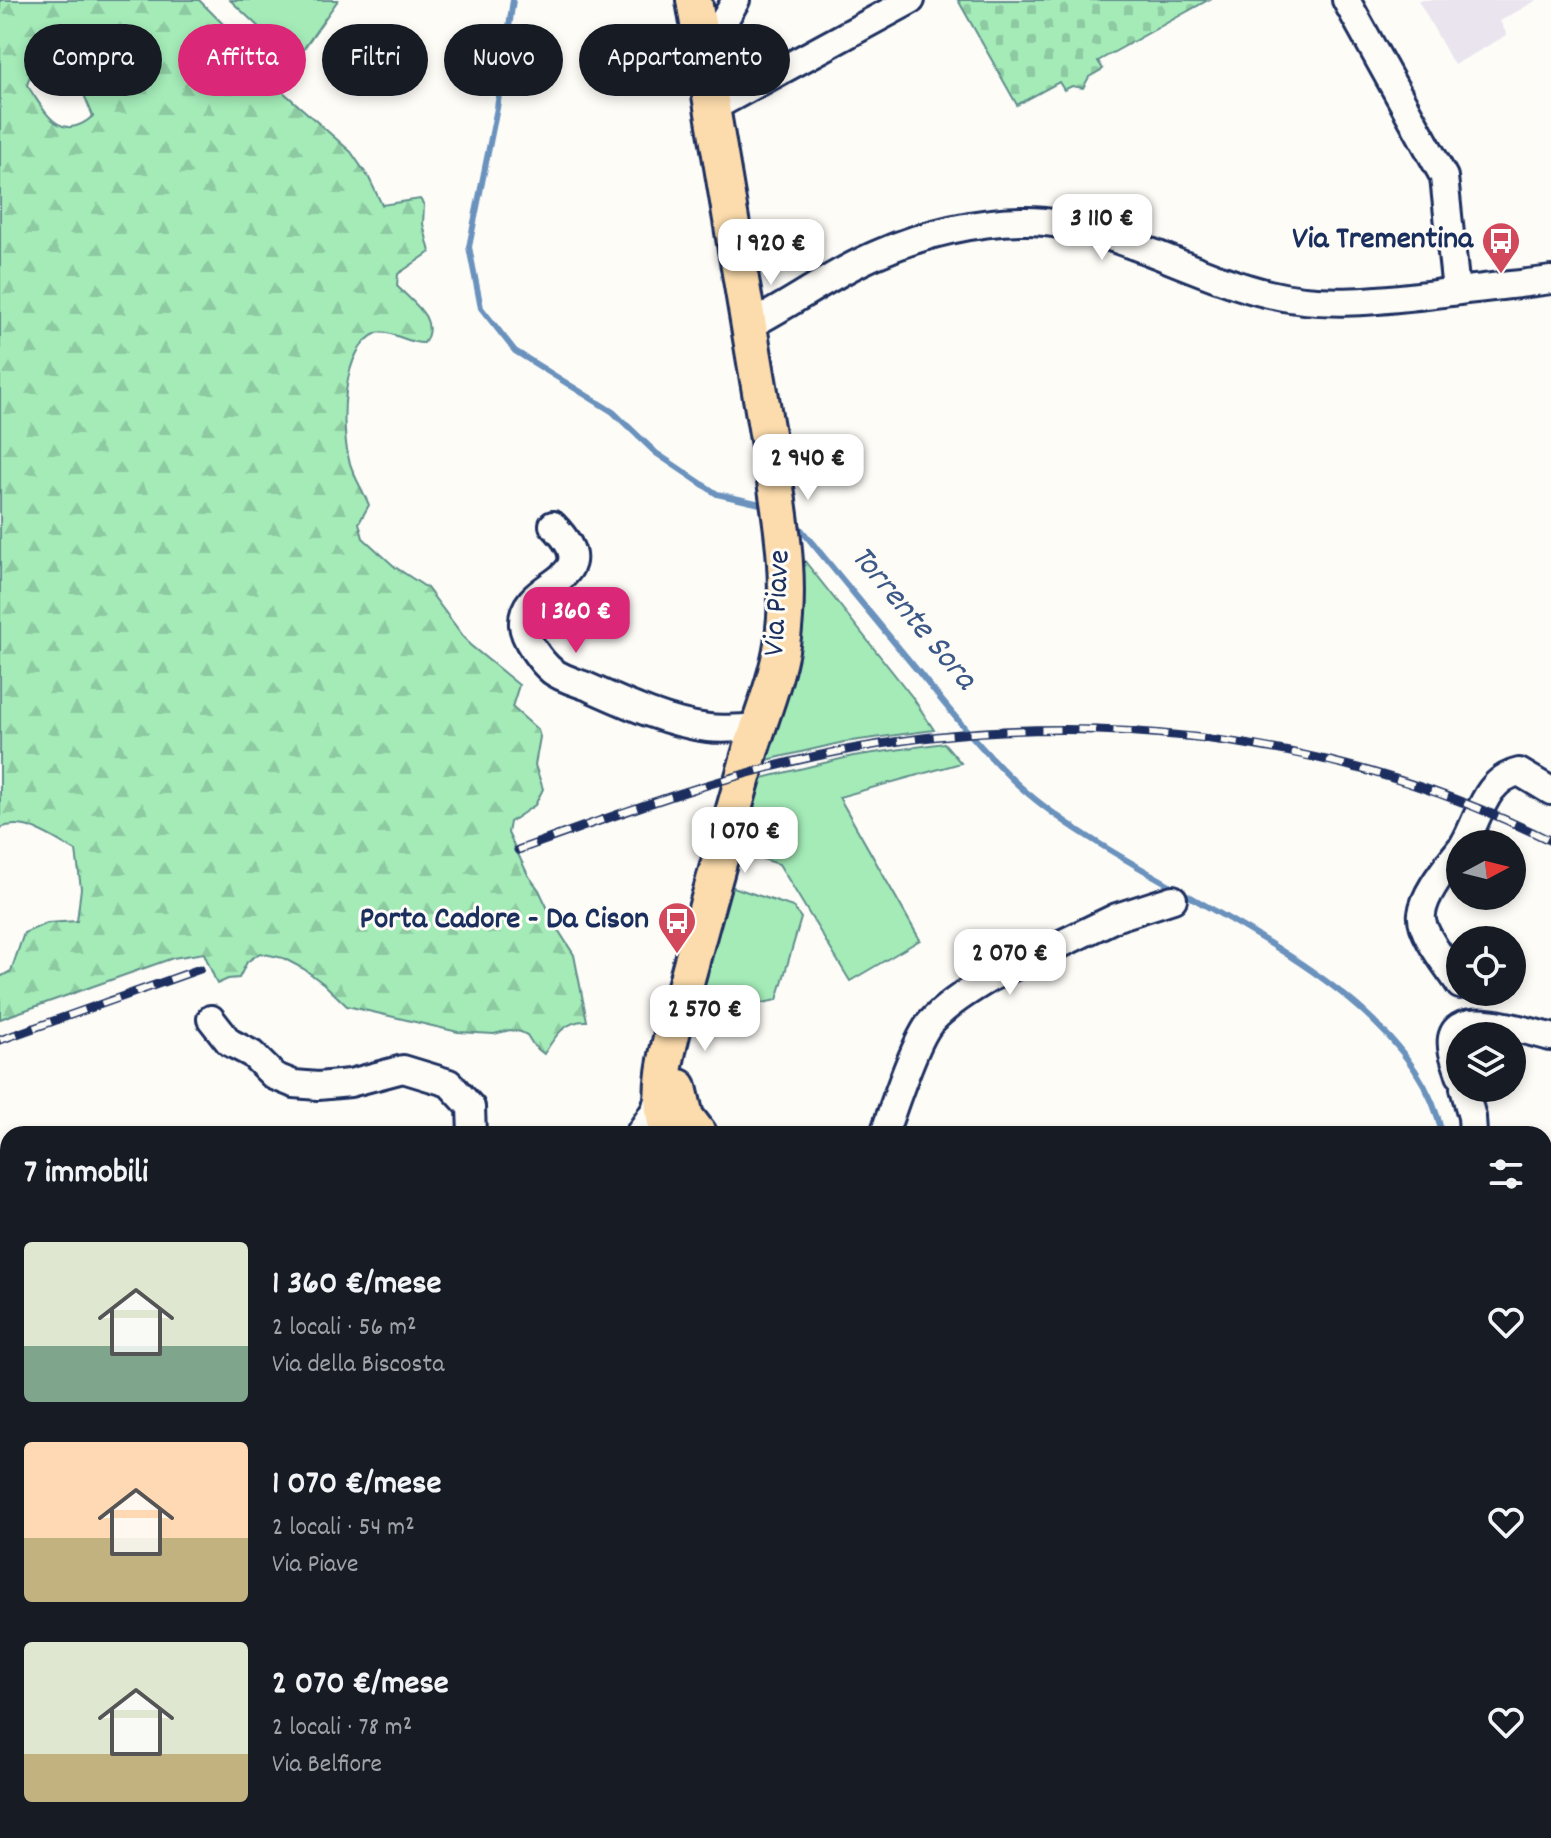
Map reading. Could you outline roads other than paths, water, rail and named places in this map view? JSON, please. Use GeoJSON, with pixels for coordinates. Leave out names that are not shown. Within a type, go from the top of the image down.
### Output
{"type":"FeatureCollection","features":[{"type":"Feature","properties":{"kind":"main road","name":"Via Piave"},"geometry":{"type":"LineString","coordinates":[[694,0],[698,24]]}},
{"type":"Feature","properties":{"kind":"main road","name":"Via Piave"},"geometry":{"type":"LineString","coordinates":[[665,1126],[664,1107],[673,1089],[680,1007],[776,672],[783,638],[786,589],[784,538],[710,96]]}},
{"type":"Feature","properties":{"kind":"main road"},"geometry":{"type":"LineString","coordinates":[[673,1089],[693,1126]]}},
{"type":"Feature","properties":{"kind":"street"},"geometry":{"type":"LineString","coordinates":[[722,24],[736,0]]}},
{"type":"Feature","properties":{"kind":"street"},"geometry":{"type":"LineString","coordinates":[[712,108],[911,0]]}},
{"type":"Feature","properties":{"kind":"street"},"geometry":{"type":"LineString","coordinates":[[1346,0],[1444,177],[1456,291]]}},
{"type":"Feature","properties":{"kind":"street"},"geometry":{"type":"LineString","coordinates":[[748,326],[878,253],[963,227],[1022,220],[1069,226],[1228,283],[1301,300],[1382,300],[1551,280]]}},
{"type":"Feature","properties":{"kind":"street"},"geometry":{"type":"LineString","coordinates":[[553,525],[568,540],[573,558],[568,571],[524,608],[523,628],[542,661],[554,673],[687,724],[710,728],[758,727]]}},
{"type":"Feature","properties":{"kind":"street"},"geometry":{"type":"LineString","coordinates":[[1470,830],[1488,793],[1499,779],[1519,772],[1551,791]]}},
{"type":"Feature","properties":{"kind":"street"},"geometry":{"type":"LineString","coordinates":[[1446,867],[1421,913],[1426,931],[1446,963]]}},
{"type":"Feature","properties":{"kind":"street"},"geometry":{"type":"LineString","coordinates":[[887,1126],[930,1023],[992,977],[1117,917],[1173,899]]}},
{"type":"Feature","properties":{"kind":"street"},"geometry":{"type":"LineString","coordinates":[[1469,1006],[1475,1021]]}},
{"type":"Feature","properties":{"kind":"street"},"geometry":{"type":"LineString","coordinates":[[211,1019],[229,1042],[252,1054],[274,1076],[294,1084],[350,1083],[403,1069],[449,1083],[471,1107],[472,1126]]}},
{"type":"Feature","properties":{"kind":"street"},"geometry":{"type":"LineString","coordinates":[[1471,1022],[1551,1037]]}},
{"type":"Feature","properties":{"kind":"street"},"geometry":{"type":"LineString","coordinates":[[644,1126],[673,1089]]}},
{"type":"Feature","properties":{"kind":"street","name":"Via Piave"},"geometry":{"type":"LineString","coordinates":[[673,1089],[676,1126]]}},
{"type":"Feature","properties":{"kind":"street"},"geometry":{"type":"LineString","coordinates":[[1468,1102],[1473,1126]]}},
{"type":"Feature","properties":{"kind":"waterway","name":"Torrente Sora"},"geometry":{"type":"LineString","coordinates":[[513,0],[497,108],[469,247],[481,308],[515,351],[613,412],[656,453],[717,494],[769,506]]}},
{"type":"Feature","properties":{"kind":"waterway","name":"Torrente Sora"},"geometry":{"type":"LineString","coordinates":[[794,521],[964,726],[1013,780],[1063,820],[1258,936],[1322,978],[1377,1024],[1419,1076],[1439,1126]]}},
{"type":"Feature","properties":{"kind":"railway"},"geometry":{"type":"LineString","coordinates":[[518,850],[673,796],[751,772],[831,753],[922,738],[1014,731],[1106,730],[1198,737],[1289,752],[1379,774],[1466,804],[1551,841]]}},
{"type":"Feature","properties":{"kind":"railway"},"geometry":{"type":"LineString","coordinates":[[0,1040],[200,969]]}},
{"type":"Feature","properties":{"kind":"place","name":"Via Trementina"},"geometry":{"type":"Point","coordinates":[1501,275]}},
{"type":"Feature","properties":{"kind":"place","name":"Porta Cadore - Da Cison"},"geometry":{"type":"Point","coordinates":[677,955]}}]}
